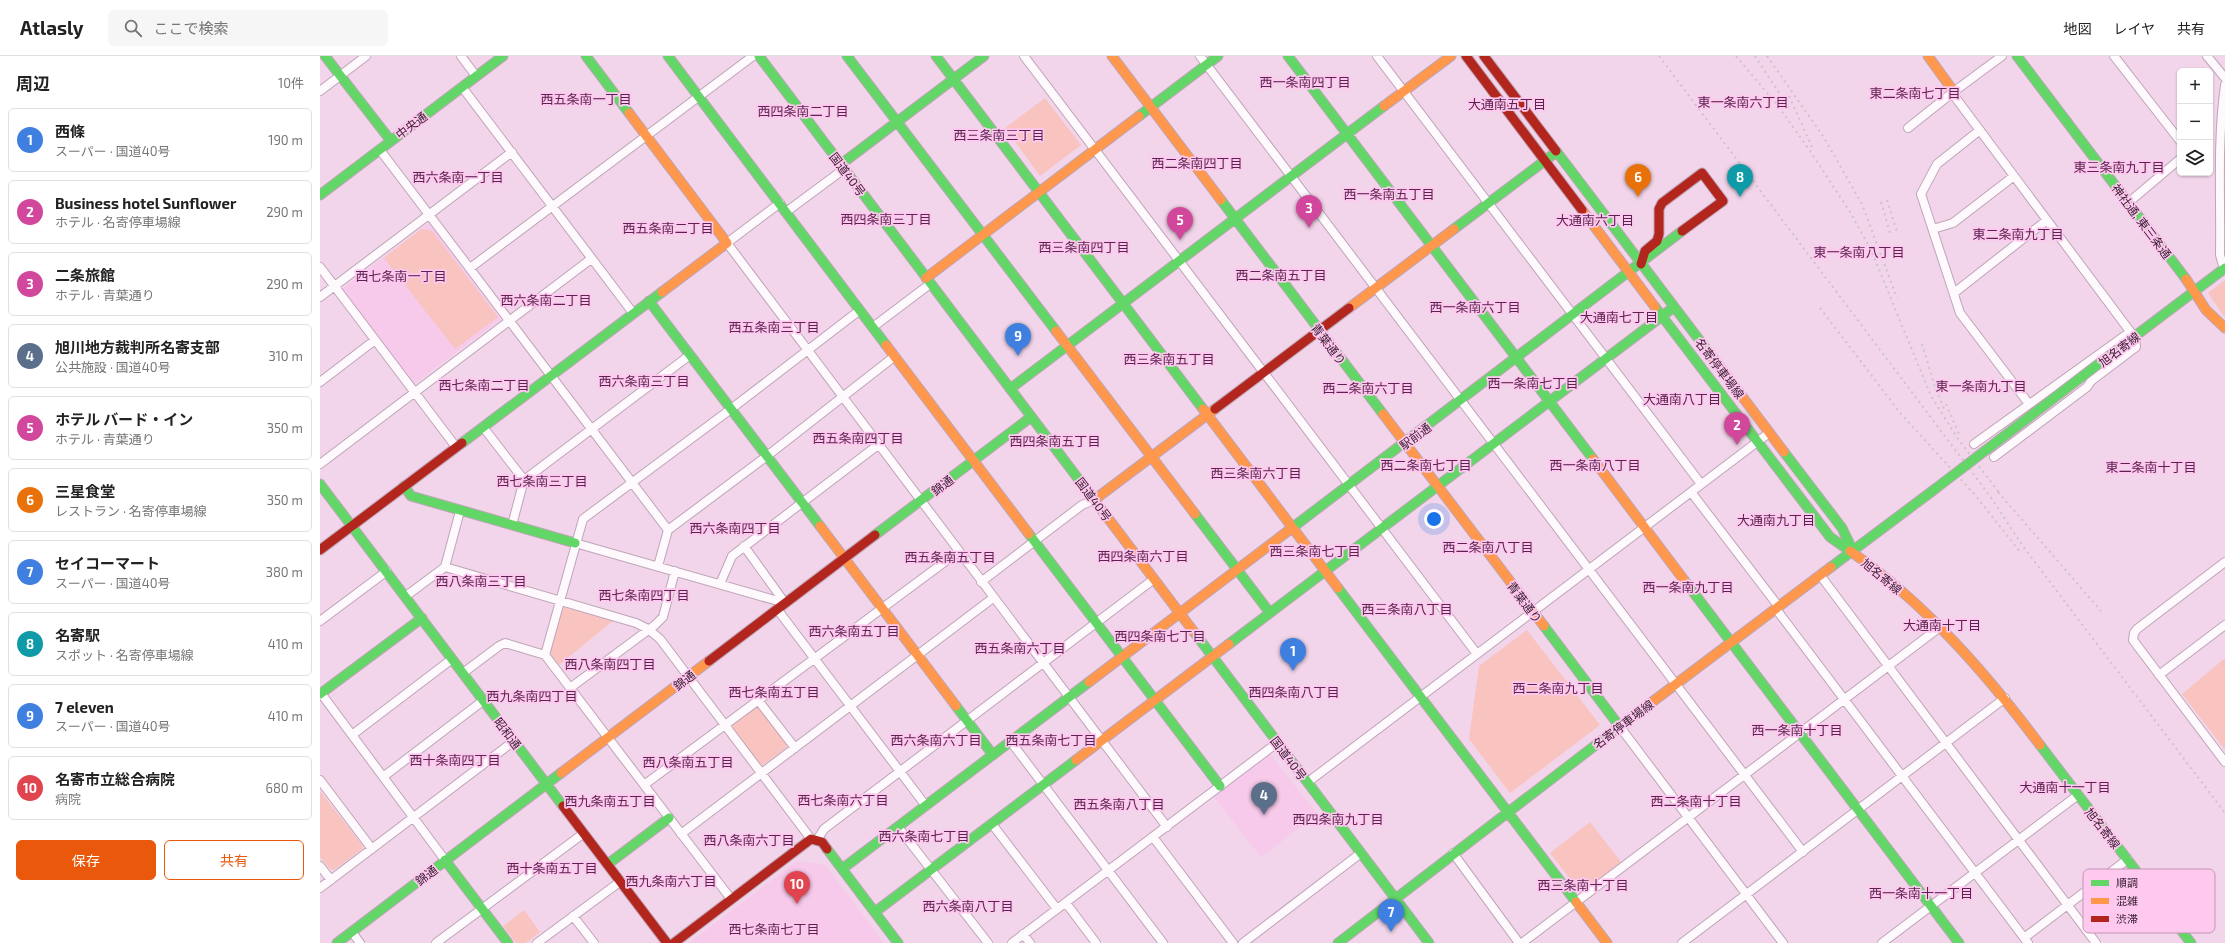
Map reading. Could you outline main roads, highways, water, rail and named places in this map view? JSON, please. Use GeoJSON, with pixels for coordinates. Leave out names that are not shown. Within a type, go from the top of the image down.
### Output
{"type":"FeatureCollection","features":[{"type":"Feature","properties":{"kind":"main road"},"geometry":{"type":"LineString","coordinates":[[325,56],[391,141]]}},
{"type":"Feature","properties":{"kind":"main road","name":"中央通"},"geometry":{"type":"LineString","coordinates":[[320,195],[503,56]]}},
{"type":"Feature","properties":{"kind":"main road"},"geometry":{"type":"LineString","coordinates":[[320,550],[633,313],[727,244],[586,56]]}},
{"type":"Feature","properties":{"kind":"main road"},"geometry":{"type":"LineString","coordinates":[[668,56],[1220,786]]}},
{"type":"Feature","properties":{"kind":"main road","name":"国道40号"},"geometry":{"type":"LineString","coordinates":[[759,56],[1429,943]]}},
{"type":"Feature","properties":{"kind":"main road"},"geometry":{"type":"LineString","coordinates":[[847,56],[1270,613]]}},
{"type":"Feature","properties":{"kind":"main road"},"geometry":{"type":"LineString","coordinates":[[936,56],[1607,943]]}},
{"type":"Feature","properties":{"kind":"main road"},"geometry":{"type":"LineString","coordinates":[[842,167],[897,122],[984,56]]}},
{"type":"Feature","properties":{"kind":"main road","name":"青葉通り"},"geometry":{"type":"LineString","coordinates":[[1112,56],[1620,727]]}},
{"type":"Feature","properties":{"kind":"main road"},"geometry":{"type":"LineString","coordinates":[[928,281],[983,234],[1150,106],[1218,56]]}},
{"type":"Feature","properties":{"kind":"main road"},"geometry":{"type":"LineString","coordinates":[[1288,56],[1959,943]]}},
{"type":"Feature","properties":{"kind":"main road"},"geometry":{"type":"LineString","coordinates":[[1010,389],[1451,56]]}},
{"type":"Feature","properties":{"kind":"main road","name":"名寄停車場線"},"geometry":{"type":"LineString","coordinates":[[1466,56],[1830,537],[1853,551]]}},
{"type":"Feature","properties":{"kind":"main road","name":"名寄停車場線"},"geometry":{"type":"LineString","coordinates":[[1484,56],[1842,528],[1853,551]]}},
{"type":"Feature","properties":{"kind":"main road"},"geometry":{"type":"LineString","coordinates":[[1928,56],[1953,92]]}},
{"type":"Feature","properties":{"kind":"main road","name":"神社通, 東三条通"},"geometry":{"type":"LineString","coordinates":[[2017,56],[2194,291],[2206,310],[2225,328]]}},
{"type":"Feature","properties":{"kind":"main road"},"geometry":{"type":"LineString","coordinates":[[1094,500],[1557,151]]}},
{"type":"Feature","properties":{"kind":"main road"},"geometry":{"type":"LineString","coordinates":[[1630,273],[1641,264],[1649,256],[1722,201],[1702,173],[1662,203],[1659,208],[1659,234],[1657,240],[1645,250],[1641,264]]}},
{"type":"Feature","properties":{"kind":"main road","name":"旭名寄線"},"geometry":{"type":"LineString","coordinates":[[2136,869],[2005,698],[1973,660],[1940,627],[1853,551],[2118,349],[2133,335],[2224,269]]}},
{"type":"Feature","properties":{"kind":"main road","name":"駅前通"},"geometry":{"type":"LineString","coordinates":[[842,869],[1630,273]]}},
{"type":"Feature","properties":{"kind":"main road"},"geometry":{"type":"LineString","coordinates":[[649,301],[993,755]]}},
{"type":"Feature","properties":{"kind":"main road"},"geometry":{"type":"LineString","coordinates":[[875,912],[1674,307]]}},
{"type":"Feature","properties":{"kind":"main road","name":"錦通"},"geometry":{"type":"LineString","coordinates":[[337,943],[1031,417]]}},
{"type":"Feature","properties":{"kind":"main road","name":"昭和通"},"geometry":{"type":"LineString","coordinates":[[320,484],[667,943]]}},
{"type":"Feature","properties":{"kind":"main road"},"geometry":{"type":"LineString","coordinates":[[404,486],[411,496],[575,543]]}},
{"type":"Feature","properties":{"kind":"main road","name":"名寄停車場線"},"geometry":{"type":"LineString","coordinates":[[1338,943],[1508,811],[1853,551]]}},
{"type":"Feature","properties":{"kind":"main road"},"geometry":{"type":"LineString","coordinates":[[320,693],[422,618]]}},
{"type":"Feature","properties":{"kind":"main road"},"geometry":{"type":"LineString","coordinates":[[608,864],[669,818]]}},
{"type":"Feature","properties":{"kind":"main road"},"geometry":{"type":"LineString","coordinates":[[674,943],[731,899],[814,839],[822,842],[898,943]]}},
{"type":"Feature","properties":{"kind":"main road"},"geometry":{"type":"LineString","coordinates":[[445,860],[508,943]]}},
{"type":"Feature","properties":{"kind":"main road","name":"旭名寄線"},"geometry":{"type":"LineString","coordinates":[[2184,933],[2191,943]]}},
{"type":"Feature","properties":{"kind":"railway"},"geometry":{"type":"LineString","coordinates":[[1659,56],[1990,496],[2022,545],[2225,813]]}},
{"type":"Feature","properties":{"kind":"railway"},"geometry":{"type":"LineString","coordinates":[[1736,56],[1778,106],[1850,212],[1871,250],[1931,396],[1958,439],[2001,495]]}},
{"type":"Feature","properties":{"kind":"railway"},"geometry":{"type":"LineString","coordinates":[[1755,56],[1789,108]]}},
{"type":"Feature","properties":{"kind":"railway"},"geometry":{"type":"LineString","coordinates":[[1767,56],[1823,136],[1862,204],[1897,298]]}},
{"type":"Feature","properties":{"kind":"railway"},"geometry":{"type":"LineString","coordinates":[[1789,96],[1812,147]]}},
{"type":"Feature","properties":{"kind":"railway"},"geometry":{"type":"LineString","coordinates":[[1887,200],[1897,232]]}},
{"type":"Feature","properties":{"kind":"railway"},"geometry":{"type":"LineString","coordinates":[[1881,202],[1890,233]]}},
{"type":"Feature","properties":{"kind":"railway"},"geometry":{"type":"LineString","coordinates":[[1820,308],[1901,414],[1975,495],[2021,553]]}},
{"type":"Feature","properties":{"kind":"railway"},"geometry":{"type":"LineString","coordinates":[[1922,344],[1935,387],[1945,411]]}},
{"type":"Feature","properties":{"kind":"railway"},"geometry":{"type":"LineString","coordinates":[[1946,404],[1959,434]]}},
{"type":"Feature","properties":{"kind":"railway"},"geometry":{"type":"LineString","coordinates":[[1998,492],[2101,611]]}},
{"type":"Feature","properties":{"kind":"place","name":"三星食堂"},"geometry":{"type":"Point","coordinates":[1638,197]}},
{"type":"Feature","properties":{"kind":"place","name":"名寄駅"},"geometry":{"type":"Point","coordinates":[1740,197]}},
{"type":"Feature","properties":{"kind":"place","name":"二条旅館"},"geometry":{"type":"Point","coordinates":[1309,228]}},
{"type":"Feature","properties":{"kind":"place","name":"ホテル バード・イン"},"geometry":{"type":"Point","coordinates":[1180,240]}},
{"type":"Feature","properties":{"kind":"place","name":"7 eleven"},"geometry":{"type":"Point","coordinates":[1018,356]}},
{"type":"Feature","properties":{"kind":"place","name":"Business hotel Sunflower"},"geometry":{"type":"Point","coordinates":[1737,445]}},
{"type":"Feature","properties":{"kind":"place","name":"西條"},"geometry":{"type":"Point","coordinates":[1293,671]}},
{"type":"Feature","properties":{"kind":"place","name":"旭川地方裁判所名寄支部"},"geometry":{"type":"Point","coordinates":[1264,815]}},
{"type":"Feature","properties":{"kind":"place","name":"名寄市立総合病院"},"geometry":{"type":"Point","coordinates":[797,904]}},
{"type":"Feature","properties":{"kind":"place","name":"セイコーマート"},"geometry":{"type":"Point","coordinates":[1391,932]}},
{"type":"Feature","properties":{"kind":"district","name":"西一条南四丁目"},"geometry":{"type":"Point","coordinates":[1305,82]}},
{"type":"Feature","properties":{"kind":"district","name":"東二条南七丁目"},"geometry":{"type":"Point","coordinates":[1915,93]}},
{"type":"Feature","properties":{"kind":"district","name":"西五条南一丁目"},"geometry":{"type":"Point","coordinates":[586,99]}},
{"type":"Feature","properties":{"kind":"district","name":"東一条南六丁目"},"geometry":{"type":"Point","coordinates":[1743,102]}},
{"type":"Feature","properties":{"kind":"district","name":"大通南五丁目"},"geometry":{"type":"Point","coordinates":[1507,104]}},
{"type":"Feature","properties":{"kind":"district","name":"西四条南二丁目"},"geometry":{"type":"Point","coordinates":[803,111]}},
{"type":"Feature","properties":{"kind":"district","name":"西三条南三丁目"},"geometry":{"type":"Point","coordinates":[999,135]}},
{"type":"Feature","properties":{"kind":"district","name":"西二条南四丁目"},"geometry":{"type":"Point","coordinates":[1197,163]}},
{"type":"Feature","properties":{"kind":"district","name":"東三条南九丁目"},"geometry":{"type":"Point","coordinates":[2119,167]}},
{"type":"Feature","properties":{"kind":"district","name":"西六条南一丁目"},"geometry":{"type":"Point","coordinates":[458,177]}},
{"type":"Feature","properties":{"kind":"district","name":"西一条南五丁目"},"geometry":{"type":"Point","coordinates":[1389,194]}},
{"type":"Feature","properties":{"kind":"district","name":"西四条南三丁目"},"geometry":{"type":"Point","coordinates":[886,219]}},
{"type":"Feature","properties":{"kind":"district","name":"大通南六丁目"},"geometry":{"type":"Point","coordinates":[1595,220]}},
{"type":"Feature","properties":{"kind":"district","name":"西五条南二丁目"},"geometry":{"type":"Point","coordinates":[668,228]}},
{"type":"Feature","properties":{"kind":"district","name":"東二条南九丁目"},"geometry":{"type":"Point","coordinates":[2018,234]}},
{"type":"Feature","properties":{"kind":"district","name":"西三条南四丁目"},"geometry":{"type":"Point","coordinates":[1084,247]}},
{"type":"Feature","properties":{"kind":"district","name":"東一条南八丁目"},"geometry":{"type":"Point","coordinates":[1859,252]}},
{"type":"Feature","properties":{"kind":"district","name":"西二条南五丁目"},"geometry":{"type":"Point","coordinates":[1281,275]}},
{"type":"Feature","properties":{"kind":"district","name":"西七条南一丁目"},"geometry":{"type":"Point","coordinates":[401,276]}},
{"type":"Feature","properties":{"kind":"district","name":"西六条南二丁目"},"geometry":{"type":"Point","coordinates":[546,300]}},
{"type":"Feature","properties":{"kind":"district","name":"西一条南六丁目"},"geometry":{"type":"Point","coordinates":[1475,307]}},
{"type":"Feature","properties":{"kind":"district","name":"大通南七丁目"},"geometry":{"type":"Point","coordinates":[1619,317]}},
{"type":"Feature","properties":{"kind":"district","name":"西五条南三丁目"},"geometry":{"type":"Point","coordinates":[774,327]}},
{"type":"Feature","properties":{"kind":"district","name":"西三条南五丁目"},"geometry":{"type":"Point","coordinates":[1169,359]}},
{"type":"Feature","properties":{"kind":"district","name":"西六条南三丁目"},"geometry":{"type":"Point","coordinates":[644,381]}},
{"type":"Feature","properties":{"kind":"district","name":"西一条南七丁目"},"geometry":{"type":"Point","coordinates":[1533,383]}},
{"type":"Feature","properties":{"kind":"district","name":"西七条南二丁目"},"geometry":{"type":"Point","coordinates":[484,385]}},
{"type":"Feature","properties":{"kind":"district","name":"東一条南九丁目"},"geometry":{"type":"Point","coordinates":[1981,386]}},
{"type":"Feature","properties":{"kind":"district","name":"西二条南六丁目"},"geometry":{"type":"Point","coordinates":[1368,388]}},
{"type":"Feature","properties":{"kind":"district","name":"大通南八丁目"},"geometry":{"type":"Point","coordinates":[1682,399]}},
{"type":"Feature","properties":{"kind":"district","name":"西五条南四丁目"},"geometry":{"type":"Point","coordinates":[858,438]}},
{"type":"Feature","properties":{"kind":"district","name":"西四条南五丁目"},"geometry":{"type":"Point","coordinates":[1055,441]}},
{"type":"Feature","properties":{"kind":"district","name":"西二条南七丁目"},"geometry":{"type":"Point","coordinates":[1426,465]}},
{"type":"Feature","properties":{"kind":"district","name":"西一条南八丁目"},"geometry":{"type":"Point","coordinates":[1595,465]}},
{"type":"Feature","properties":{"kind":"district","name":"東二条南十丁目"},"geometry":{"type":"Point","coordinates":[2151,467]}},
{"type":"Feature","properties":{"kind":"district","name":"西三条南六丁目"},"geometry":{"type":"Point","coordinates":[1256,473]}},
{"type":"Feature","properties":{"kind":"district","name":"西七条南三丁目"},"geometry":{"type":"Point","coordinates":[542,481]}},
{"type":"Feature","properties":{"kind":"district","name":"大通南九丁目"},"geometry":{"type":"Point","coordinates":[1776,520]}},
{"type":"Feature","properties":{"kind":"district","name":"西六条南四丁目"},"geometry":{"type":"Point","coordinates":[735,528]}},
{"type":"Feature","properties":{"kind":"district","name":"西二条南八丁目"},"geometry":{"type":"Point","coordinates":[1488,547]}},
{"type":"Feature","properties":{"kind":"district","name":"西三条南七丁目"},"geometry":{"type":"Point","coordinates":[1315,551]}},
{"type":"Feature","properties":{"kind":"district","name":"西四条南六丁目"},"geometry":{"type":"Point","coordinates":[1143,556]}},
{"type":"Feature","properties":{"kind":"district","name":"西五条南五丁目"},"geometry":{"type":"Point","coordinates":[950,557]}},
{"type":"Feature","properties":{"kind":"district","name":"西八条南三丁目"},"geometry":{"type":"Point","coordinates":[481,581]}},
{"type":"Feature","properties":{"kind":"district","name":"西一条南九丁目"},"geometry":{"type":"Point","coordinates":[1688,587]}},
{"type":"Feature","properties":{"kind":"district","name":"西七条南四丁目"},"geometry":{"type":"Point","coordinates":[644,595]}},
{"type":"Feature","properties":{"kind":"district","name":"西三条南八丁目"},"geometry":{"type":"Point","coordinates":[1407,609]}},
{"type":"Feature","properties":{"kind":"district","name":"大通南十丁目"},"geometry":{"type":"Point","coordinates":[1942,625]}},
{"type":"Feature","properties":{"kind":"district","name":"西六条南五丁目"},"geometry":{"type":"Point","coordinates":[854,631]}},
{"type":"Feature","properties":{"kind":"district","name":"西四条南七丁目"},"geometry":{"type":"Point","coordinates":[1160,636]}},
{"type":"Feature","properties":{"kind":"district","name":"西五条南六丁目"},"geometry":{"type":"Point","coordinates":[1020,648]}},
{"type":"Feature","properties":{"kind":"district","name":"西八条南四丁目"},"geometry":{"type":"Point","coordinates":[610,664]}},
{"type":"Feature","properties":{"kind":"district","name":"西二条南九丁目"},"geometry":{"type":"Point","coordinates":[1558,688]}},
{"type":"Feature","properties":{"kind":"district","name":"西七条南五丁目"},"geometry":{"type":"Point","coordinates":[774,692]}},
{"type":"Feature","properties":{"kind":"district","name":"西四条南八丁目"},"geometry":{"type":"Point","coordinates":[1294,692]}},
{"type":"Feature","properties":{"kind":"district","name":"西九条南四丁目"},"geometry":{"type":"Point","coordinates":[532,696]}},
{"type":"Feature","properties":{"kind":"district","name":"西一条南十丁目"},"geometry":{"type":"Point","coordinates":[1797,730]}},
{"type":"Feature","properties":{"kind":"district","name":"西六条南六丁目"},"geometry":{"type":"Point","coordinates":[936,740]}},
{"type":"Feature","properties":{"kind":"district","name":"西五条南七丁目"},"geometry":{"type":"Point","coordinates":[1051,740]}},
{"type":"Feature","properties":{"kind":"district","name":"西十条南四丁目"},"geometry":{"type":"Point","coordinates":[455,760]}},
{"type":"Feature","properties":{"kind":"district","name":"西八条南五丁目"},"geometry":{"type":"Point","coordinates":[688,762]}},
{"type":"Feature","properties":{"kind":"district","name":"大通南十一丁目"},"geometry":{"type":"Point","coordinates":[2065,787]}},
{"type":"Feature","properties":{"kind":"district","name":"西七条南六丁目"},"geometry":{"type":"Point","coordinates":[843,800]}},
{"type":"Feature","properties":{"kind":"district","name":"西九条南五丁目"},"geometry":{"type":"Point","coordinates":[610,801]}},
{"type":"Feature","properties":{"kind":"district","name":"西二条南十丁目"},"geometry":{"type":"Point","coordinates":[1696,801]}},
{"type":"Feature","properties":{"kind":"district","name":"西五条南八丁目"},"geometry":{"type":"Point","coordinates":[1119,804]}},
{"type":"Feature","properties":{"kind":"district","name":"西四条南九丁目"},"geometry":{"type":"Point","coordinates":[1338,819]}},
{"type":"Feature","properties":{"kind":"district","name":"西六条南七丁目"},"geometry":{"type":"Point","coordinates":[924,836]}},
{"type":"Feature","properties":{"kind":"district","name":"西八条南六丁目"},"geometry":{"type":"Point","coordinates":[749,840]}},
{"type":"Feature","properties":{"kind":"district","name":"西十条南五丁目"},"geometry":{"type":"Point","coordinates":[552,868]}},
{"type":"Feature","properties":{"kind":"district","name":"西九条南六丁目"},"geometry":{"type":"Point","coordinates":[671,881]}},
{"type":"Feature","properties":{"kind":"district","name":"西三条南十丁目"},"geometry":{"type":"Point","coordinates":[1583,885]}},
{"type":"Feature","properties":{"kind":"district","name":"西一条南十一丁目"},"geometry":{"type":"Point","coordinates":[1921,893]}},
{"type":"Feature","properties":{"kind":"district","name":"西六条南八丁目"},"geometry":{"type":"Point","coordinates":[968,906]}},
{"type":"Feature","properties":{"kind":"district","name":"西七条南七丁目"},"geometry":{"type":"Point","coordinates":[774,929]}}]}
